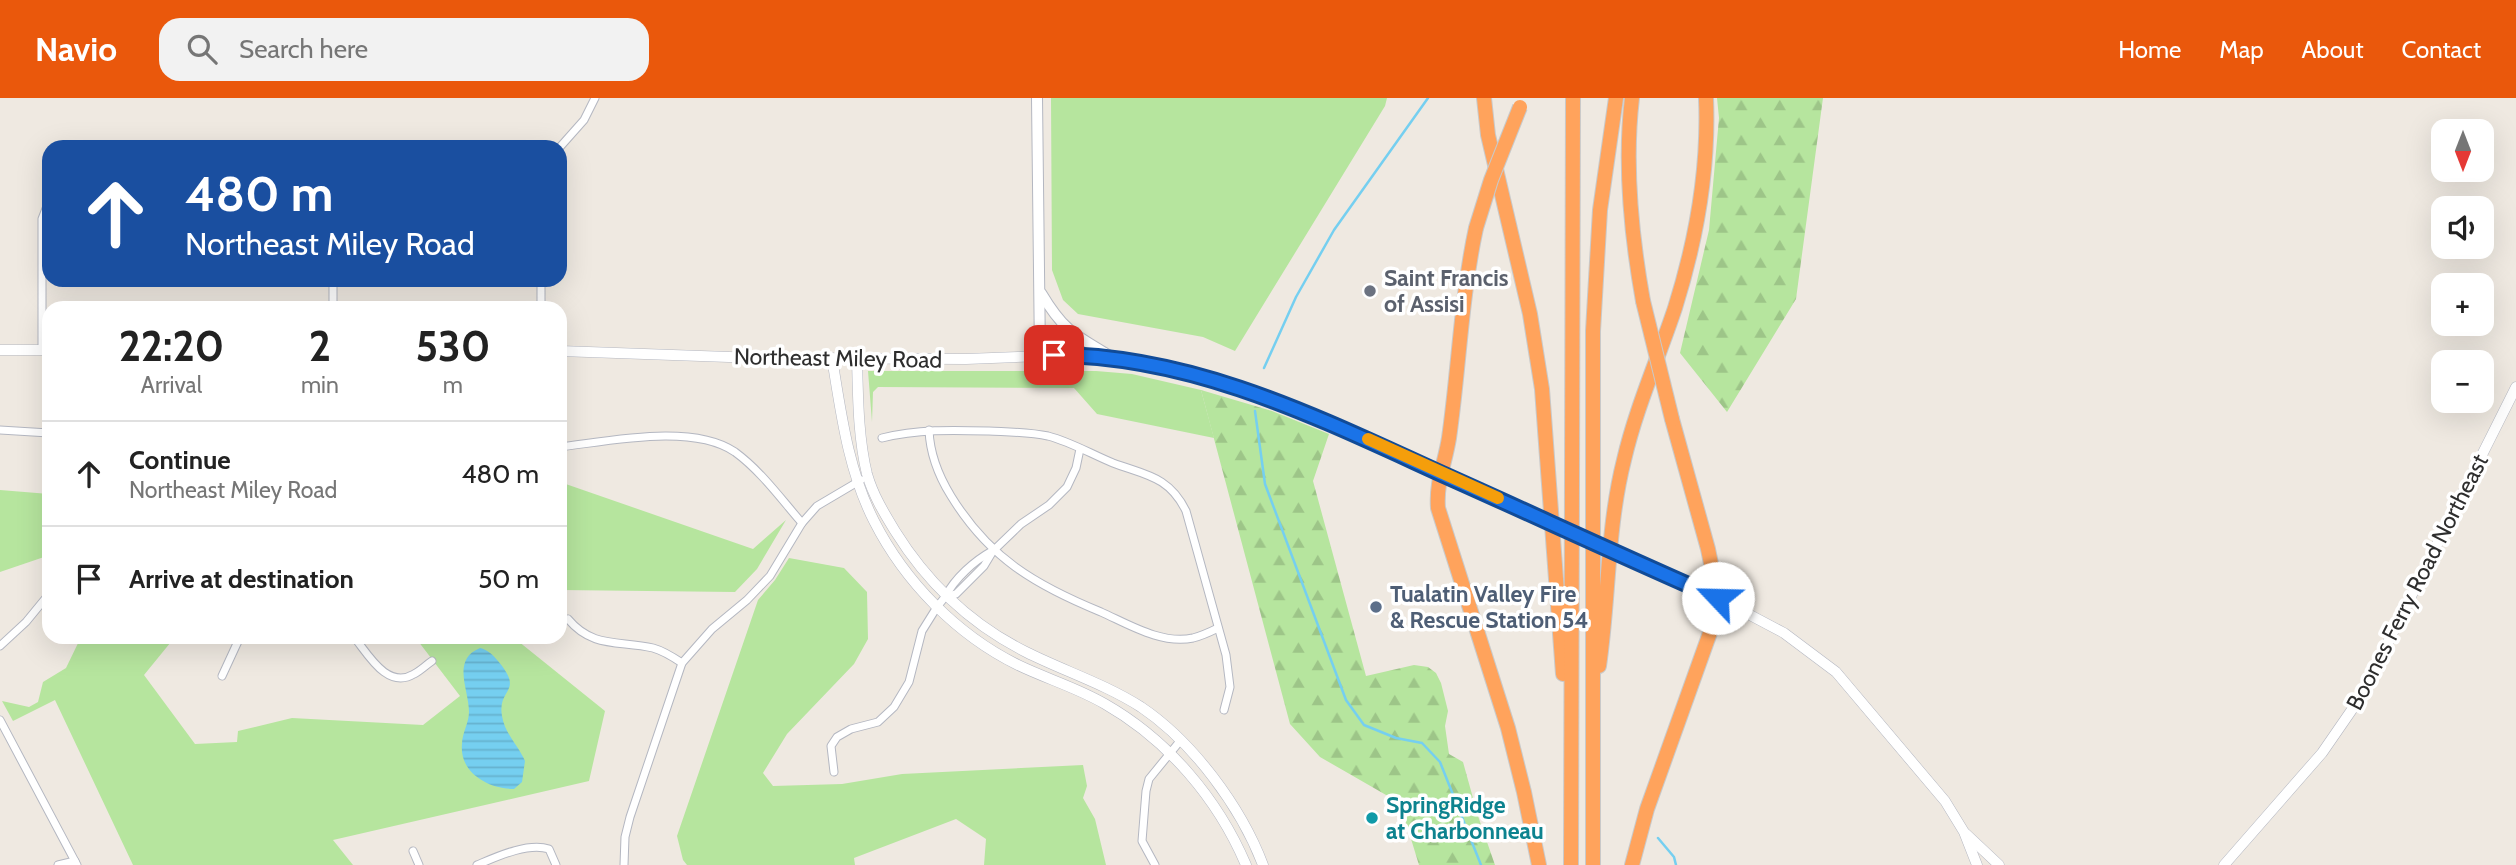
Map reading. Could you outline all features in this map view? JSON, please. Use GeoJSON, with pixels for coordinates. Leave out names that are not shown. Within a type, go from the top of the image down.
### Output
{"type":"FeatureCollection","features":[{"type":"Feature","properties":{"kind":"highway"},"geometry":{"type":"LineString","coordinates":[[1484,98],[1488,135],[1527,302],[1542,389],[1552,497],[1559,640],[1571,749]]}},
{"type":"Feature","properties":{"kind":"highway"},"geometry":{"type":"LineString","coordinates":[[1571,865],[1573,98]]}},
{"type":"Feature","properties":{"kind":"highway"},"geometry":{"type":"LineString","coordinates":[[1592,865],[1593,331],[1600,210],[1616,98]]}},
{"type":"Feature","properties":{"kind":"highway"},"geometry":{"type":"LineString","coordinates":[[1632,98],[1629,160],[1635,256],[1643,301],[1708,549],[1718,598],[1712,630],[1647,808],[1632,865]]}},
{"type":"Feature","properties":{"kind":"highway"},"geometry":{"type":"LineString","coordinates":[[1592,716],[1618,487],[1632,430],[1674,309],[1692,242],[1703,174],[1706,98]]}},
{"type":"Feature","properties":{"kind":"highway"},"geometry":{"type":"LineString","coordinates":[[1522,102],[1491,180],[1476,228],[1464,296],[1448,440],[1437,494],[1441,520],[1508,728],[1539,865]]}},
{"type":"Feature","properties":{"kind":"main road"},"geometry":{"type":"LineString","coordinates":[[1037,98],[1040,356]]}},
{"type":"Feature","properties":{"kind":"main road"},"geometry":{"type":"LineString","coordinates":[[1039,291],[1056,318],[1074,336],[1116,359],[1180,372],[1259,394],[1344,428],[1718,598]]}},
{"type":"Feature","properties":{"kind":"main road","name":"Northeast Miley Road"},"geometry":{"type":"LineString","coordinates":[[1040,356],[1070,355],[1116,359]]}},
{"type":"Feature","properties":{"kind":"street"},"geometry":{"type":"LineString","coordinates":[[565,140],[584,120],[595,98]]}},
{"type":"Feature","properties":{"kind":"street"},"geometry":{"type":"LineString","coordinates":[[42,221],[42,251]]}},
{"type":"Feature","properties":{"kind":"street"},"geometry":{"type":"LineString","coordinates":[[0,350],[42,350]]}},
{"type":"Feature","properties":{"kind":"street","name":"Northeast Miley Road"},"geometry":{"type":"LineString","coordinates":[[567,351],[743,358],[966,359],[1040,356]]}},
{"type":"Feature","properties":{"kind":"street"},"geometry":{"type":"LineString","coordinates":[[832,358],[846,443],[874,521],[888,545],[937,607],[974,638],[1002,656],[1111,707],[1147,731],[1197,783],[1223,820],[1246,865]]}},
{"type":"Feature","properties":{"kind":"street"},"geometry":{"type":"LineString","coordinates":[[857,358],[861,441],[868,476],[881,509],[925,574],[945,597],[998,638],[1102,686],[1142,708],[1205,767],[1233,805],[1252,838],[1263,865]]}},
{"type":"Feature","properties":{"kind":"street","name":"Boones Ferry Road Northeast"},"geometry":{"type":"LineString","coordinates":[[2224,865],[2322,753],[2360,698],[2516,387]]}},
{"type":"Feature","properties":{"kind":"street"},"geometry":{"type":"LineString","coordinates":[[0,430],[42,433]]}},
{"type":"Feature","properties":{"kind":"street"},"geometry":{"type":"LineString","coordinates":[[929,430],[932,456],[958,508],[993,551],[1040,585],[1158,636],[1188,639],[1218,628]]}},
{"type":"Feature","properties":{"kind":"street"},"geometry":{"type":"LineString","coordinates":[[882,438],[929,430],[1048,436],[1120,466],[1150,475],[1164,483],[1177,495],[1186,511],[1218,628],[1229,676],[1228,698],[1224,710]]}},
{"type":"Feature","properties":{"kind":"street"},"geometry":{"type":"LineString","coordinates":[[567,446],[673,435],[703,438],[733,450],[746,461],[802,523]]}},
{"type":"Feature","properties":{"kind":"street"},"geometry":{"type":"LineString","coordinates":[[834,772],[831,746],[837,737],[851,729],[878,722],[888,714],[905,691],[914,669],[918,640],[950,588],[979,558],[993,551],[1021,524],[1049,505],[1067,487],[1076,468],[1080,449]]}},
{"type":"Feature","properties":{"kind":"street"},"geometry":{"type":"LineString","coordinates":[[624,865],[623,848],[630,817],[682,663],[712,629],[746,601],[770,576],[802,523],[824,500],[868,476]]}},
{"type":"Feature","properties":{"kind":"street"},"geometry":{"type":"LineString","coordinates":[[1718,598],[1784,633],[1836,673],[1945,801],[1964,832],[1977,865]]}},
{"type":"Feature","properties":{"kind":"street"},"geometry":{"type":"LineString","coordinates":[[0,646],[42,603]]}},
{"type":"Feature","properties":{"kind":"street"},"geometry":{"type":"LineString","coordinates":[[568,619],[582,631],[604,642],[657,649],[682,663]]}},
{"type":"Feature","properties":{"kind":"street"},"geometry":{"type":"LineString","coordinates":[[222,676],[237,644]]}},
{"type":"Feature","properties":{"kind":"street"},"geometry":{"type":"LineString","coordinates":[[360,644],[378,667],[391,676],[410,676],[432,661]]}},
{"type":"Feature","properties":{"kind":"street"},"geometry":{"type":"LineString","coordinates":[[0,721],[76,863],[58,865]]}},
{"type":"Feature","properties":{"kind":"street"},"geometry":{"type":"LineString","coordinates":[[1155,865],[1142,841],[1146,792],[1149,779],[1180,741]]}},
{"type":"Feature","properties":{"kind":"street"},"geometry":{"type":"LineString","coordinates":[[1964,832],[1998,865]]}},
{"type":"Feature","properties":{"kind":"street"},"geometry":{"type":"LineString","coordinates":[[477,865],[511,853],[541,847],[549,849],[556,865]]}},
{"type":"Feature","properties":{"kind":"street"},"geometry":{"type":"LineString","coordinates":[[413,851],[419,865]]}},
{"type":"Feature","properties":{"kind":"green space"},"geometry":{"type":"Polygon","coordinates":[[[1051,98],[1387,98],[1385,106],[1235,351],[1203,337],[1078,314],[1063,300],[1052,270],[1051,98]]]}},
{"type":"Feature","properties":{"kind":"green space"},"geometry":{"type":"Polygon","coordinates":[[[1717,98],[1823,98],[1796,299],[1727,412],[1680,353],[1709,230],[1719,118],[1717,98]]]}},
{"type":"Feature","properties":{"kind":"green space"},"geometry":{"type":"Polygon","coordinates":[[[868,371],[1096,371],[1132,374],[1201,390],[1214,438],[1097,414],[1074,388],[878,387],[873,392],[872,422],[868,371]]]}},
{"type":"Feature","properties":{"kind":"green space"},"geometry":{"type":"Polygon","coordinates":[[[1201,390],[1272,411],[1329,434],[1313,481],[1366,676],[1414,665],[1428,667],[1436,673],[1448,711],[1445,726],[1449,754],[1463,762],[1495,865],[1419,865],[1400,803],[1320,757],[1290,724],[1201,390]]]}},
{"type":"Feature","properties":{"kind":"green space"},"geometry":{"type":"Polygon","coordinates":[[[567,484],[753,549],[786,520],[757,569],[735,592],[567,590],[567,484]]]}},
{"type":"Feature","properties":{"kind":"green space"},"geometry":{"type":"Polygon","coordinates":[[[0,490],[42,493],[42,558],[0,572],[0,490]]]}},
{"type":"Feature","properties":{"kind":"green space"},"geometry":{"type":"Polygon","coordinates":[[[789,558],[844,568],[867,592],[868,639],[854,664],[787,734],[763,773],[773,786],[842,784],[902,774],[1083,765],[1087,786],[1083,798],[1095,819],[1106,865],[984,865],[986,839],[956,819],[854,858],[855,865],[687,865],[683,860],[677,836],[758,600],[789,558]]]}},
{"type":"Feature","properties":{"kind":"green space"},"geometry":{"type":"Polygon","coordinates":[[[78,644],[169,644],[144,675],[195,744],[237,742],[238,731],[292,718],[423,725],[460,696],[420,644],[522,644],[605,711],[589,781],[333,840],[353,865],[133,865],[55,700],[13,721],[2,701],[29,707],[38,702],[43,682],[66,668],[78,644]]]}},
{"type":"Feature","properties":{"kind":"water"},"geometry":{"type":"Polygon","coordinates":[[[480,648],[494,656],[509,679],[502,716],[525,761],[522,782],[514,789],[495,786],[478,777],[465,763],[462,754],[462,740],[469,712],[464,667],[471,653],[480,648]]]}},
{"type":"Feature","properties":{"kind":"waterway"},"geometry":{"type":"LineString","coordinates":[[1264,368],[1296,297],[1334,230],[1428,98]]}},
{"type":"Feature","properties":{"kind":"waterway"},"geometry":{"type":"LineString","coordinates":[[1255,411],[1265,484],[1346,700],[1364,725],[1396,738],[1422,743],[1440,762],[1481,865]]}},
{"type":"Feature","properties":{"kind":"waterway"},"geometry":{"type":"LineString","coordinates":[[1658,838],[1674,857],[1676,865]]}},
{"type":"Feature","properties":{"kind":"slow traffic"},"geometry":{"type":"LineString","coordinates":[[1368,439],[1498,498]]}},
{"type":"Feature","properties":{"kind":"place","name":"Saint Francis of Assisi"},"geometry":{"type":"Point","coordinates":[1370,291]}},
{"type":"Feature","properties":{"kind":"place","name":"Tualatin Valley Fire & Rescue Station 54"},"geometry":{"type":"Point","coordinates":[1376,607]}},
{"type":"Feature","properties":{"kind":"place","name":"SpringRidge at Charbonneau"},"geometry":{"type":"Point","coordinates":[1372,818]}},
{"type":"Feature","properties":{"kind":"route"},"geometry":{"type":"LineString","coordinates":[[1054,355],[1091,356],[1138,363],[1259,394],[1344,428],[1718,598]]}}]}
